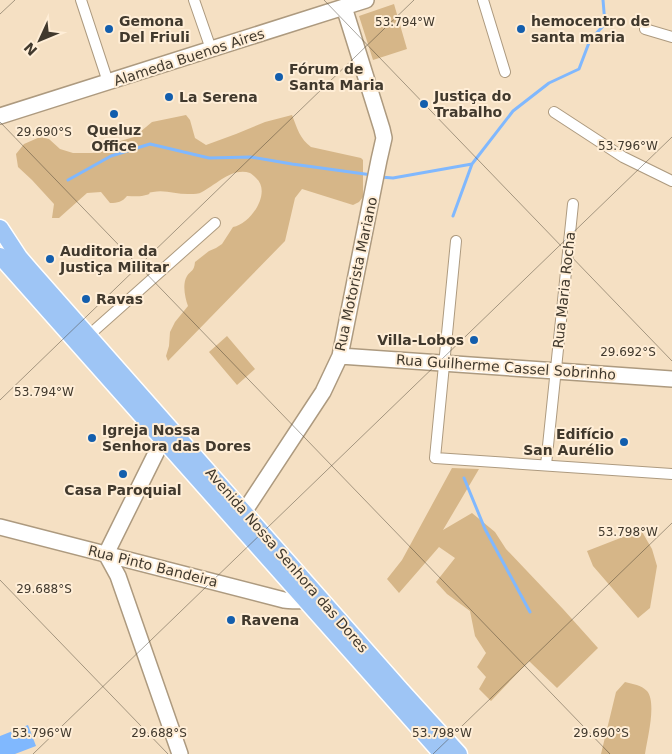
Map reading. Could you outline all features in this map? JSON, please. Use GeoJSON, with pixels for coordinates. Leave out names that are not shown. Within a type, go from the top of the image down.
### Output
{"type":"FeatureCollection","features":[{"type":"Feature","properties":{"kind":"main road","name":"Avenida Nossa Senhora das Dores"},"geometry":{"type":"LineString","coordinates":[[0,228],[18,257],[88,336],[170,438],[244,512],[310,596],[459,754]]}},
{"type":"Feature","properties":{"kind":"main road","name":"Avenida Nossa Senhora das Dores"},"geometry":{"type":"LineString","coordinates":[[0,256],[170,438],[310,596],[442,754]]}},
{"type":"Feature","properties":{"kind":"street"},"geometry":{"type":"LineString","coordinates":[[81,0],[108,82]]}},
{"type":"Feature","properties":{"kind":"street"},"geometry":{"type":"LineString","coordinates":[[194,0],[211,50]]}},
{"type":"Feature","properties":{"kind":"street","name":"Alameda Buenos Aires"},"geometry":{"type":"LineString","coordinates":[[4,116],[211,50],[343,4],[366,0]]}},
{"type":"Feature","properties":{"kind":"street"},"geometry":{"type":"LineString","coordinates":[[483,0],[505,72]]}},
{"type":"Feature","properties":{"kind":"street","name":"Rua Motorista Mariano"},"geometry":{"type":"LineString","coordinates":[[244,512],[323,392],[340,356],[384,138],[343,4]]}},
{"type":"Feature","properties":{"kind":"street"},"geometry":{"type":"LineString","coordinates":[[644,29],[672,37]]}},
{"type":"Feature","properties":{"kind":"street"},"geometry":{"type":"LineString","coordinates":[[554,112],[623,157],[672,181]]}},
{"type":"Feature","properties":{"kind":"street","name":"Rua Maria Rocha"},"geometry":{"type":"LineString","coordinates":[[546,465],[573,204]]}},
{"type":"Feature","properties":{"kind":"street"},"geometry":{"type":"LineString","coordinates":[[88,336],[216,223]]}},
{"type":"Feature","properties":{"kind":"street"},"geometry":{"type":"LineString","coordinates":[[456,242],[436,458],[672,474]]}},
{"type":"Feature","properties":{"kind":"street","name":"Rua Guilherme Cassel Sobrinho"},"geometry":{"type":"LineString","coordinates":[[340,356],[672,379]]}},
{"type":"Feature","properties":{"kind":"street"},"geometry":{"type":"LineString","coordinates":[[170,438],[158,449],[106,554],[118,576],[180,754]]}},
{"type":"Feature","properties":{"kind":"street","name":"Rua Pinto Bandeira"},"geometry":{"type":"LineString","coordinates":[[0,527],[284,600],[301,601],[310,596]]}},
{"type":"Feature","properties":{"kind":"shaded area"},"geometry":{"type":"Polygon","coordinates":[[[394,4],[407,49],[373,60],[359,16],[394,4]]]}},
{"type":"Feature","properties":{"kind":"shaded area"},"geometry":{"type":"Polygon","coordinates":[[[186,115],[190,120],[195,138],[206,145],[265,122],[292,115],[301,137],[311,147],[363,160],[363,197],[353,205],[302,189],[295,198],[285,241],[168,361],[166,356],[170,332],[175,322],[188,306],[184,287],[185,279],[193,269],[195,262],[222,244],[233,227],[240,225],[246,220],[257,207],[262,191],[256,178],[250,173],[237,172],[199,193],[186,194],[158,191],[142,196],[127,196],[122,201],[115,203],[110,203],[101,192],[87,193],[59,218],[52,218],[54,204],[18,167],[16,154],[24,144],[40,137],[49,139],[60,149],[73,153],[93,153],[110,144],[134,137],[152,122],[186,115]]]}},
{"type":"Feature","properties":{"kind":"shaded area"},"geometry":{"type":"Polygon","coordinates":[[[227,336],[255,369],[237,385],[209,352],[227,336]]]}},
{"type":"Feature","properties":{"kind":"shaded area"},"geometry":{"type":"Polygon","coordinates":[[[452,468],[479,469],[443,530],[472,513],[495,532],[506,549],[598,648],[557,688],[529,661],[491,701],[479,689],[486,677],[477,667],[486,653],[475,636],[470,611],[447,594],[436,582],[455,558],[439,547],[399,593],[387,579],[402,560],[452,468]]]}},
{"type":"Feature","properties":{"kind":"shaded area"},"geometry":{"type":"Polygon","coordinates":[[[641,530],[652,549],[657,566],[650,608],[638,618],[593,566],[587,551],[641,530]]]}},
{"type":"Feature","properties":{"kind":"shaded area"},"geometry":{"type":"Polygon","coordinates":[[[625,682],[642,687],[650,697],[651,712],[645,754],[601,754],[616,692],[625,682]]]}},
{"type":"Feature","properties":{"kind":"water"},"geometry":{"type":"Polygon","coordinates":[[[28,725],[36,746],[15,754],[0,754],[0,736],[28,725]]]}},
{"type":"Feature","properties":{"kind":"waterway"},"geometry":{"type":"LineString","coordinates":[[380,177],[393,178],[472,164],[513,111],[549,83],[579,69],[590,40],[605,24],[603,0]]}},
{"type":"Feature","properties":{"kind":"waterway"},"geometry":{"type":"LineString","coordinates":[[68,180],[111,156],[150,144],[209,158],[251,157],[372,175]]}},
{"type":"Feature","properties":{"kind":"waterway"},"geometry":{"type":"LineString","coordinates":[[453,216],[472,164]]}},
{"type":"Feature","properties":{"kind":"waterway"},"geometry":{"type":"LineString","coordinates":[[464,478],[485,529],[530,612]]}},
{"type":"Feature","properties":{"kind":"place","name":"Gemona Del Friuli"},"geometry":{"type":"Point","coordinates":[109,29]}},
{"type":"Feature","properties":{"kind":"place","name":"hemocentro de santa maria"},"geometry":{"type":"Point","coordinates":[521,29]}},
{"type":"Feature","properties":{"kind":"place","name":"Fórum de Santa Maria"},"geometry":{"type":"Point","coordinates":[279,77]}},
{"type":"Feature","properties":{"kind":"place","name":"La Serena"},"geometry":{"type":"Point","coordinates":[169,97]}},
{"type":"Feature","properties":{"kind":"place","name":"Justiça do Trabalho"},"geometry":{"type":"Point","coordinates":[424,104]}},
{"type":"Feature","properties":{"kind":"place","name":"Queluz Office"},"geometry":{"type":"Point","coordinates":[114,114]}},
{"type":"Feature","properties":{"kind":"place","name":"Auditoria da Justiça Militar"},"geometry":{"type":"Point","coordinates":[50,259]}},
{"type":"Feature","properties":{"kind":"place","name":"Ravas"},"geometry":{"type":"Point","coordinates":[86,299]}},
{"type":"Feature","properties":{"kind":"place","name":"Villa-Lobos"},"geometry":{"type":"Point","coordinates":[474,340]}},
{"type":"Feature","properties":{"kind":"place","name":"Igreja Nossa Senhora das Dores"},"geometry":{"type":"Point","coordinates":[92,438]}},
{"type":"Feature","properties":{"kind":"place","name":"Edifício San Aurélio"},"geometry":{"type":"Point","coordinates":[624,442]}},
{"type":"Feature","properties":{"kind":"place","name":"Casa Paroquial"},"geometry":{"type":"Point","coordinates":[123,474]}},
{"type":"Feature","properties":{"kind":"place","name":"Ravena"},"geometry":{"type":"Point","coordinates":[231,620]}}]}
